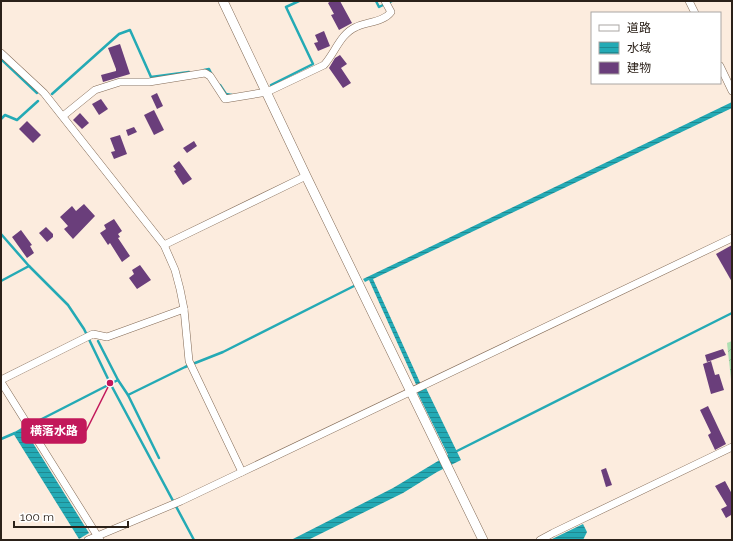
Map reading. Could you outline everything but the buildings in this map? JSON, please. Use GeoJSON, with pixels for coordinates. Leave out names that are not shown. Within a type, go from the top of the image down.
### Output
{"type":"FeatureCollection","features":[{"type":"Feature","properties":{"kind":"street"},"geometry":{"type":"LineString","coordinates":[[223,1],[306,176],[483,540]]}},
{"type":"Feature","properties":{"kind":"street"},"geometry":{"type":"LineString","coordinates":[[63,116],[95,90],[120,82],[149,82],[205,73],[210,76],[225,99],[267,92],[324,65],[347,32],[355,27],[377,21],[389,15],[391,12],[385,1]]}},
{"type":"Feature","properties":{"kind":"street"},"geometry":{"type":"LineString","coordinates":[[689,1],[694,12]]}},
{"type":"Feature","properties":{"kind":"street"},"geometry":{"type":"LineString","coordinates":[[1,53],[44,93],[164,245],[175,270],[184,309],[189,361],[242,472]]}},
{"type":"Feature","properties":{"kind":"street"},"geometry":{"type":"LineString","coordinates":[[721,68],[732,91]]}},
{"type":"Feature","properties":{"kind":"street"},"geometry":{"type":"LineString","coordinates":[[164,245],[306,176]]}},
{"type":"Feature","properties":{"kind":"street"},"geometry":{"type":"LineString","coordinates":[[88,540],[98,538],[181,501],[732,238]]}},
{"type":"Feature","properties":{"kind":"street"},"geometry":{"type":"LineString","coordinates":[[98,538],[1,381],[93,334],[106,337],[184,309]]}},
{"type":"Feature","properties":{"kind":"street"},"geometry":{"type":"LineString","coordinates":[[540,540],[732,447]]}},
{"type":"Feature","properties":{"kind":"green space"},"geometry":{"type":"Polygon","coordinates":[[[732,341],[732,388],[727,343],[732,341]]]}},
{"type":"Feature","properties":{"kind":"water"},"geometry":{"type":"Polygon","coordinates":[[[732,102],[732,108],[373,279],[423,389],[426,388],[461,460],[437,472],[403,493],[308,540],[291,540],[393,488],[448,455],[417,392],[419,391],[369,280],[365,282],[363,279],[732,102]]]}},
{"type":"Feature","properties":{"kind":"water"},"geometry":{"type":"Polygon","coordinates":[[[23,427],[89,533],[79,539],[13,433],[23,427]]]}},
{"type":"Feature","properties":{"kind":"water"},"geometry":{"type":"Polygon","coordinates":[[[583,524],[587,532],[583,540],[550,540],[583,524]]]}},
{"type":"Feature","properties":{"kind":"waterway"},"geometry":{"type":"LineString","coordinates":[[271,85],[313,64],[286,7],[299,1]]}},
{"type":"Feature","properties":{"kind":"waterway"},"geometry":{"type":"LineString","coordinates":[[376,1],[379,7],[383,5]]}},
{"type":"Feature","properties":{"kind":"waterway"},"geometry":{"type":"LineString","coordinates":[[52,94],[119,34],[130,30],[151,77],[189,72]]}},
{"type":"Feature","properties":{"kind":"waterway"},"geometry":{"type":"LineString","coordinates":[[1,59],[37,93]]}},
{"type":"Feature","properties":{"kind":"waterway"},"geometry":{"type":"LineString","coordinates":[[204,70],[209,69],[212,75]]}},
{"type":"Feature","properties":{"kind":"waterway"},"geometry":{"type":"LineString","coordinates":[[220,85],[226,94],[232,95]]}},
{"type":"Feature","properties":{"kind":"waterway"},"geometry":{"type":"LineString","coordinates":[[1,119],[5,115],[17,120],[38,101]]}},
{"type":"Feature","properties":{"kind":"waterway"},"geometry":{"type":"LineString","coordinates":[[1,234],[29,266],[68,305],[84,329],[110,383],[194,540]]}},
{"type":"Feature","properties":{"kind":"waterway"},"geometry":{"type":"LineString","coordinates":[[1,281],[29,266]]}},
{"type":"Feature","properties":{"kind":"waterway"},"geometry":{"type":"LineString","coordinates":[[34,423],[118,380],[128,395],[185,367],[223,352],[354,286]]}},
{"type":"Feature","properties":{"kind":"waterway"},"geometry":{"type":"LineString","coordinates":[[457,451],[732,313]]}},
{"type":"Feature","properties":{"kind":"waterway"},"geometry":{"type":"LineString","coordinates":[[98,341],[118,380]]}},
{"type":"Feature","properties":{"kind":"waterway"},"geometry":{"type":"LineString","coordinates":[[128,395],[159,458]]}},
{"type":"Feature","properties":{"kind":"waterway"},"geometry":{"type":"LineString","coordinates":[[1,439],[15,433]]}},
{"type":"Feature","properties":{"kind":"place","name":"横落水路"},"geometry":{"type":"Point","coordinates":[110,383]}}]}
